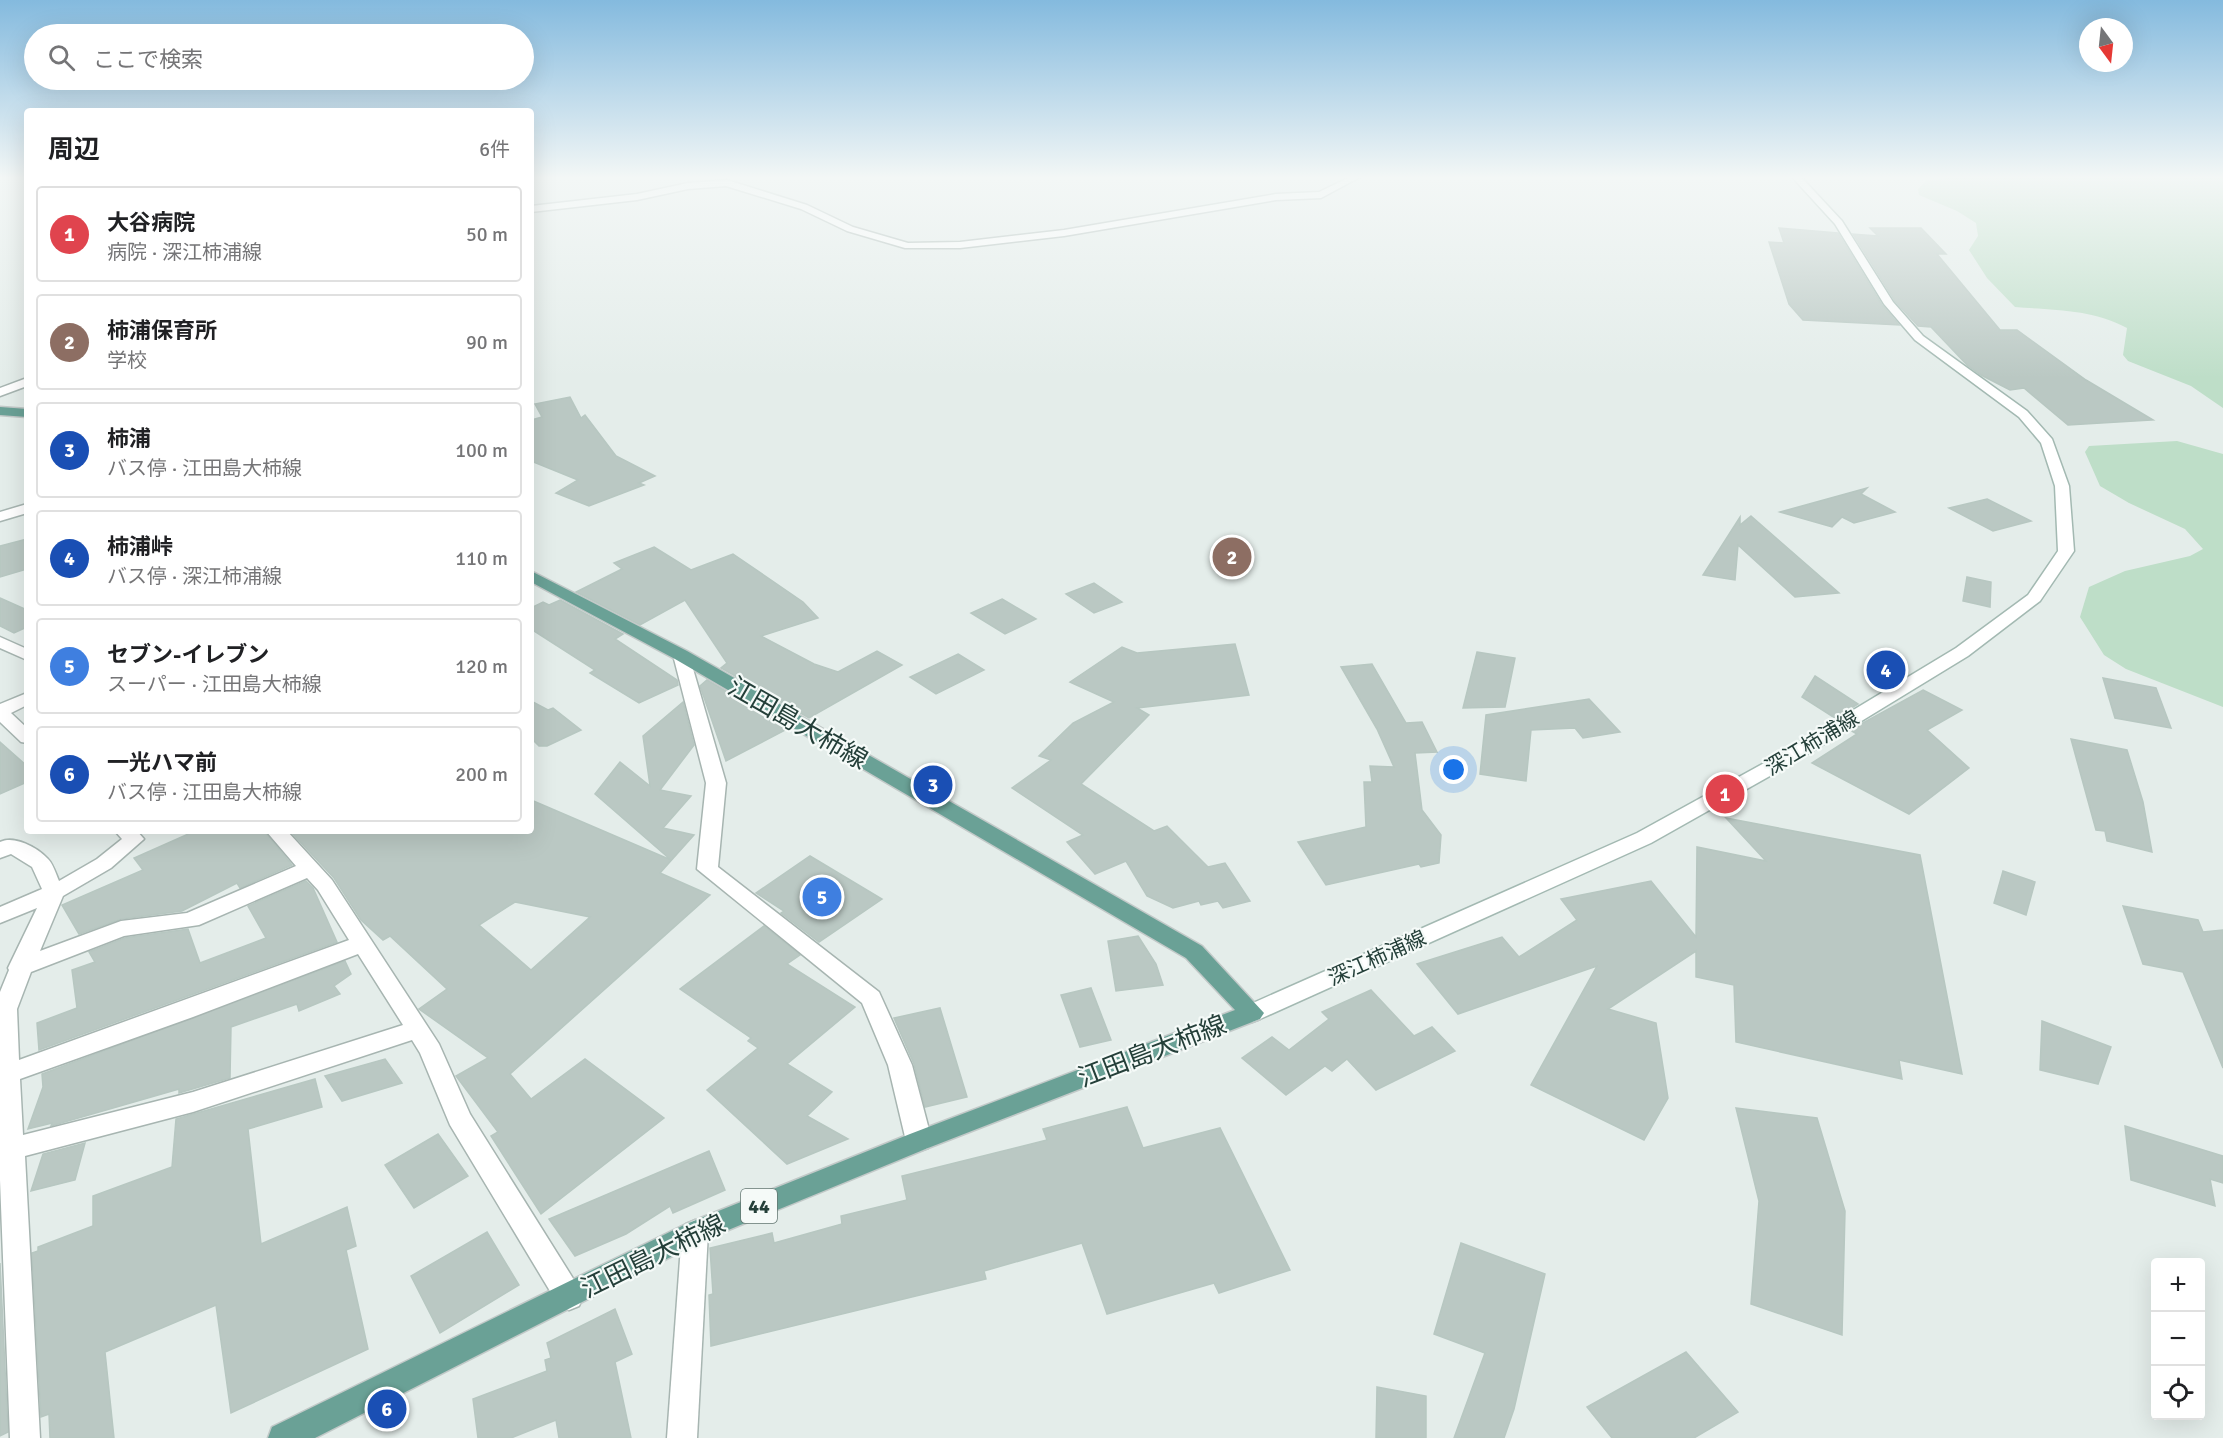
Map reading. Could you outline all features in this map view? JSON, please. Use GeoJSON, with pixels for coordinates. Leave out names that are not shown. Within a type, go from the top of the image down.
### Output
{"type":"FeatureCollection","features":[{"type":"Feature","properties":{"kind":"main road"},"geometry":{"type":"LineString","coordinates":[[0,411],[24,413]]}},
{"type":"Feature","properties":{"kind":"main road","name":"江田島大柿線"},"geometry":{"type":"LineString","coordinates":[[283,1438],[695,1232],[919,1141],[1252,1013],[1194,952],[681,655],[534,578]]}},
{"type":"Feature","properties":{"kind":"street"},"geometry":{"type":"LineString","coordinates":[[902,244],[908,246],[968,244]]}},
{"type":"Feature","properties":{"kind":"street","name":"深江柿浦線"},"geometry":{"type":"LineString","coordinates":[[1252,1013],[1644,838],[1784,760],[1962,652],[2034,598],[2066,551],[2062,486],[2048,441],[2023,414],[1997,393],[1919,338],[1889,304],[1852,244]]}},
{"type":"Feature","properties":{"kind":"street"},"geometry":{"type":"LineString","coordinates":[[0,392],[24,383]]}},
{"type":"Feature","properties":{"kind":"street"},"geometry":{"type":"LineString","coordinates":[[0,517],[24,509]]}},
{"type":"Feature","properties":{"kind":"street"},"geometry":{"type":"LineString","coordinates":[[0,642],[24,654]]}},
{"type":"Feature","properties":{"kind":"street"},"geometry":{"type":"LineString","coordinates":[[681,655],[716,783],[707,868],[795,941],[871,998],[900,1065],[919,1141]]}},
{"type":"Feature","properties":{"kind":"street"},"geometry":{"type":"LineString","coordinates":[[24,700],[0,712],[24,735]]}},
{"type":"Feature","properties":{"kind":"street"},"geometry":{"type":"LineString","coordinates":[[0,916],[54,892],[121,852],[134,839],[128,834]]}},
{"type":"Feature","properties":{"kind":"street"},"geometry":{"type":"LineString","coordinates":[[279,834],[325,885],[431,1050],[459,1118],[569,1297]]}},
{"type":"Feature","properties":{"kind":"street"},"geometry":{"type":"LineString","coordinates":[[4,845],[40,863],[54,892],[43,924],[19,968],[5,1009],[4,1074],[11,1149],[25,1438]]}},
{"type":"Feature","properties":{"kind":"street"},"geometry":{"type":"LineString","coordinates":[[19,968],[121,929],[191,920],[308,868]]}},
{"type":"Feature","properties":{"kind":"street"},"geometry":{"type":"LineString","coordinates":[[4,1074],[206,1004],[362,944]]}},
{"type":"Feature","properties":{"kind":"street"},"geometry":{"type":"LineString","coordinates":[[11,1149],[193,1102],[417,1029]]}},
{"type":"Feature","properties":{"kind":"street"},"geometry":{"type":"LineString","coordinates":[[682,1438],[695,1232]]}},
{"type":"Feature","properties":{"kind":"green space"},"geometry":{"type":"Polygon","coordinates":[[[1973,244],[2223,244],[2223,408],[2191,386],[2128,361],[2123,355],[2127,328],[2087,314],[2015,307],[1987,278],[1969,250],[1973,244]]]}},
{"type":"Feature","properties":{"kind":"green space"},"geometry":{"type":"Polygon","coordinates":[[[2177,441],[2223,454],[2223,707],[2126,669],[2104,655],[2080,617],[2089,587],[2125,571],[2190,556],[2203,549],[2185,529],[2129,503],[2100,486],[2085,452],[2089,446],[2177,441]]]}},
{"type":"Feature","properties":{"kind":"building"},"geometry":{"type":"Polygon","coordinates":[[[1770,244],[1845,244],[1882,305],[1899,325],[1803,320],[1789,304],[1770,244]]]}},
{"type":"Feature","properties":{"kind":"building"},"geometry":{"type":"Polygon","coordinates":[[[1859,244],[1936,244],[1946,254],[1937,254],[2000,330],[2017,330],[2086,380],[2153,420],[2068,425],[2024,388],[2010,390],[1967,365],[1931,327],[1918,326],[1895,301],[1859,244]]]}},
{"type":"Feature","properties":{"kind":"building"},"geometry":{"type":"Polygon","coordinates":[[[570,397],[581,418],[585,415],[616,456],[655,476],[639,483],[644,485],[589,506],[556,493],[578,480],[534,462],[534,419],[542,417],[535,404],[570,397]]]}},
{"type":"Feature","properties":{"kind":"building"},"geometry":{"type":"Polygon","coordinates":[[[1867,488],[1861,494],[1895,512],[1854,523],[1842,517],[1832,527],[1780,512],[1867,488]]]}},
{"type":"Feature","properties":{"kind":"building"},"geometry":{"type":"Polygon","coordinates":[[[1987,499],[2031,521],[1993,531],[1949,508],[1987,499]]]}},
{"type":"Feature","properties":{"kind":"building"},"geometry":{"type":"Polygon","coordinates":[[[1751,516],[1839,593],[1795,597],[1738,545],[1735,580],[1703,575],[1740,517],[1740,525],[1751,516]]]}},
{"type":"Feature","properties":{"kind":"building"},"geometry":{"type":"Polygon","coordinates":[[[24,540],[24,570],[0,577],[0,546],[24,540]]]}},
{"type":"Feature","properties":{"kind":"building"},"geometry":{"type":"Polygon","coordinates":[[[654,547],[691,570],[733,554],[803,602],[818,618],[761,636],[814,664],[838,672],[877,651],[902,665],[809,718],[721,668],[727,663],[685,600],[640,625],[576,592],[622,569],[614,563],[654,547]]]}},
{"type":"Feature","properties":{"kind":"building"},"geometry":{"type":"Polygon","coordinates":[[[1967,577],[1991,582],[1990,607],[1963,601],[1967,577]]]}},
{"type":"Feature","properties":{"kind":"building"},"geometry":{"type":"Polygon","coordinates":[[[1094,583],[1122,602],[1094,613],[1066,594],[1094,583]]]}},
{"type":"Feature","properties":{"kind":"building"},"geometry":{"type":"Polygon","coordinates":[[[0,598],[24,609],[24,628],[14,633],[0,626],[0,598]]]}},
{"type":"Feature","properties":{"kind":"building"},"geometry":{"type":"Polygon","coordinates":[[[1002,599],[1036,619],[1005,634],[971,613],[1002,599]]]}},
{"type":"Feature","properties":{"kind":"building"},"geometry":{"type":"Polygon","coordinates":[[[560,600],[623,634],[615,639],[677,680],[678,685],[639,703],[590,673],[595,670],[534,631],[534,606],[543,602],[549,605],[560,600]]]}},
{"type":"Feature","properties":{"kind":"building"},"geometry":{"type":"Polygon","coordinates":[[[1235,644],[1249,695],[1137,708],[1149,715],[1081,784],[1154,831],[1167,826],[1208,867],[1225,863],[1250,901],[1223,908],[1218,901],[1201,905],[1199,901],[1173,908],[1147,896],[1126,861],[1095,874],[1067,842],[1083,835],[1012,788],[1051,760],[1039,756],[1073,723],[1114,702],[1070,682],[1122,647],[1137,653],[1235,644]]]}},
{"type":"Feature","properties":{"kind":"building"},"geometry":{"type":"Polygon","coordinates":[[[1477,652],[1515,658],[1505,707],[1463,708],[1477,652]]]}},
{"type":"Feature","properties":{"kind":"building"},"geometry":{"type":"Polygon","coordinates":[[[958,654],[984,670],[936,694],[910,677],[958,654]]]}},
{"type":"Feature","properties":{"kind":"building"},"geometry":{"type":"Polygon","coordinates":[[[1372,664],[1406,723],[1422,722],[1437,752],[1415,753],[1422,810],[1441,835],[1439,863],[1421,867],[1419,864],[1326,885],[1298,842],[1366,827],[1364,782],[1372,782],[1370,766],[1394,767],[1377,729],[1341,667],[1372,664]]]}},
{"type":"Feature","properties":{"kind":"building"},"geometry":{"type":"Polygon","coordinates":[[[1815,676],[1858,704],[1835,718],[1802,697],[1815,676]]]}},
{"type":"Feature","properties":{"kind":"building"},"geometry":{"type":"Polygon","coordinates":[[[2103,678],[2156,688],[2171,728],[2115,718],[2103,678]]]}},
{"type":"Feature","properties":{"kind":"building"},"geometry":{"type":"Polygon","coordinates":[[[707,680],[789,728],[726,761],[700,686],[707,680]]]}},
{"type":"Feature","properties":{"kind":"building"},"geometry":{"type":"Polygon","coordinates":[[[1923,690],[1962,710],[1927,730],[1969,768],[1909,814],[1812,763],[1857,734],[1850,730],[1923,690]]]}},
{"type":"Feature","properties":{"kind":"building"},"geometry":{"type":"Polygon","coordinates":[[[1589,699],[1620,732],[1583,738],[1575,728],[1531,730],[1526,781],[1480,774],[1486,715],[1589,699]]]}},
{"type":"Feature","properties":{"kind":"building"},"geometry":{"type":"Polygon","coordinates":[[[683,702],[694,745],[660,790],[691,796],[663,828],[694,835],[660,873],[710,895],[510,1074],[531,1099],[585,1059],[664,1118],[541,1214],[491,1136],[498,1132],[456,1076],[488,1058],[419,1009],[447,989],[390,936],[383,940],[361,920],[334,878],[293,834],[534,834],[534,801],[671,860],[595,794],[620,762],[650,786],[643,736],[683,702]],[[515,902],[479,925],[531,970],[590,917],[515,902]]]}},
{"type":"Feature","properties":{"kind":"building"},"geometry":{"type":"Polygon","coordinates":[[[534,703],[548,710],[553,708],[581,730],[547,746],[539,746],[534,741],[534,703]]]}},
{"type":"Feature","properties":{"kind":"building"},"geometry":{"type":"Polygon","coordinates":[[[2071,739],[2127,750],[2143,802],[2152,852],[2107,841],[2105,831],[2096,830],[2071,739]]]}},
{"type":"Feature","properties":{"kind":"building"},"geometry":{"type":"Polygon","coordinates":[[[0,742],[24,763],[24,783],[0,794],[0,742]]]}},
{"type":"Feature","properties":{"kind":"building"},"geometry":{"type":"Polygon","coordinates":[[[1726,818],[1920,855],[1962,1074],[1899,1060],[1902,1079],[1736,1042],[1734,985],[1696,977],[1696,951],[1608,1009],[1656,1023],[1668,1098],[1644,1140],[1531,1085],[1597,966],[1458,1014],[1417,964],[1502,937],[1519,957],[1577,920],[1561,899],[1651,881],[1696,937],[1697,847],[1766,861],[1726,818]]]}},
{"type":"Feature","properties":{"kind":"building"},"geometry":{"type":"Polygon","coordinates":[[[188,834],[266,834],[292,865],[240,888],[237,883],[182,911],[121,919],[79,934],[62,905],[143,870],[134,858],[188,834]]]}},
{"type":"Feature","properties":{"kind":"building"},"geometry":{"type":"Polygon","coordinates":[[[810,856],[882,899],[819,942],[781,913],[784,911],[756,893],[810,856]]]}},
{"type":"Feature","properties":{"kind":"building"},"geometry":{"type":"Polygon","coordinates":[[[2003,871],[2035,882],[2026,915],[1994,903],[2003,871]]]}},
{"type":"Feature","properties":{"kind":"building"},"geometry":{"type":"Polygon","coordinates":[[[306,881],[313,888],[337,942],[39,1050],[37,1023],[77,1008],[72,970],[95,962],[89,952],[125,938],[188,929],[200,963],[266,938],[248,906],[306,881]]]}},
{"type":"Feature","properties":{"kind":"building"},"geometry":{"type":"Polygon","coordinates":[[[2123,906],[2198,920],[2203,932],[2223,930],[2223,1068],[2183,972],[2143,964],[2123,906]]]}},
{"type":"Feature","properties":{"kind":"building"},"geometry":{"type":"Polygon","coordinates":[[[764,926],[800,955],[787,964],[855,1007],[787,1064],[832,1092],[807,1116],[848,1139],[787,1164],[707,1090],[758,1048],[748,1041],[751,1038],[680,989],[764,926]]]}},
{"type":"Feature","properties":{"kind":"building"},"geometry":{"type":"Polygon","coordinates":[[[1138,936],[1156,964],[1163,985],[1116,991],[1108,941],[1138,936]]]}},
{"type":"Feature","properties":{"kind":"building"},"geometry":{"type":"Polygon","coordinates":[[[345,961],[351,974],[334,986],[340,994],[299,1011],[297,1004],[231,1027],[230,1078],[179,1093],[179,1089],[51,1126],[52,1123],[28,1129],[43,1087],[42,1074],[345,961]]]}},
{"type":"Feature","properties":{"kind":"building"},"geometry":{"type":"Polygon","coordinates":[[[1091,988],[1111,1040],[1080,1047],[1061,995],[1091,988]]]}},
{"type":"Feature","properties":{"kind":"building"},"geometry":{"type":"Polygon","coordinates":[[[1371,990],[1414,1036],[1432,1027],[1455,1051],[1376,1090],[1347,1059],[1332,1071],[1325,1066],[1286,1095],[1242,1058],[1272,1037],[1289,1050],[1329,1019],[1322,1012],[1371,990]]]}},
{"type":"Feature","properties":{"kind":"building"},"geometry":{"type":"Polygon","coordinates":[[[940,1008],[967,1097],[925,1107],[914,1064],[894,1018],[940,1008]]]}},
{"type":"Feature","properties":{"kind":"building"},"geometry":{"type":"Polygon","coordinates":[[[2042,1021],[2111,1047],[2098,1084],[2040,1070],[2042,1021]]]}},
{"type":"Feature","properties":{"kind":"building"},"geometry":{"type":"Polygon","coordinates":[[[385,1059],[402,1083],[342,1101],[325,1076],[385,1059]]]}},
{"type":"Feature","properties":{"kind":"building"},"geometry":{"type":"Polygon","coordinates":[[[315,1079],[322,1107],[248,1129],[261,1244],[347,1207],[356,1246],[346,1250],[368,1349],[231,1413],[216,1305],[105,1352],[114,1438],[50,1438],[49,1414],[41,1417],[32,1253],[38,1251],[38,1247],[93,1226],[93,1196],[172,1167],[176,1119],[315,1079]]]}},
{"type":"Feature","properties":{"kind":"building"},"geometry":{"type":"Polygon","coordinates":[[[1127,1107],[1143,1148],[1220,1128],[1290,1270],[1219,1293],[1214,1283],[1107,1314],[1082,1243],[984,1271],[986,1279],[711,1346],[709,1295],[713,1294],[710,1248],[772,1233],[774,1243],[842,1224],[841,1216],[907,1200],[902,1176],[1047,1140],[1043,1129],[1127,1107]]]}},
{"type":"Feature","properties":{"kind":"building"},"geometry":{"type":"Polygon","coordinates":[[[1736,1108],[1817,1118],[1845,1211],[1842,1335],[1751,1304],[1759,1201],[1736,1108]]]}},
{"type":"Feature","properties":{"kind":"building"},"geometry":{"type":"Polygon","coordinates":[[[2125,1126],[2223,1156],[2223,1183],[2210,1179],[2215,1206],[2131,1180],[2125,1126]]]}},
{"type":"Feature","properties":{"kind":"building"},"geometry":{"type":"Polygon","coordinates":[[[438,1134],[468,1176],[414,1208],[385,1165],[438,1134]]]}},
{"type":"Feature","properties":{"kind":"building"},"geometry":{"type":"Polygon","coordinates":[[[85,1143],[75,1180],[31,1191],[43,1154],[85,1143]]]}},
{"type":"Feature","properties":{"kind":"building"},"geometry":{"type":"Polygon","coordinates":[[[709,1151],[725,1190],[673,1213],[670,1206],[626,1234],[575,1256],[549,1219],[709,1151]]]}},
{"type":"Feature","properties":{"kind":"building"},"geometry":{"type":"Polygon","coordinates":[[[487,1232],[519,1285],[440,1333],[411,1276],[487,1232]]]}},
{"type":"Feature","properties":{"kind":"building"},"geometry":{"type":"Polygon","coordinates":[[[1461,1243],[1545,1274],[1514,1409],[1504,1438],[1454,1438],[1485,1353],[1434,1334],[1461,1243]]]}},
{"type":"Feature","properties":{"kind":"building"},"geometry":{"type":"Polygon","coordinates":[[[0,1263],[8,1432],[0,1436],[0,1263]]]}},
{"type":"Feature","properties":{"kind":"building"},"geometry":{"type":"Polygon","coordinates":[[[615,1309],[632,1354],[615,1362],[631,1438],[559,1438],[556,1420],[511,1438],[478,1438],[473,1399],[547,1371],[545,1360],[551,1358],[547,1343],[615,1309]]]}},
{"type":"Feature","properties":{"kind":"building"},"geometry":{"type":"Polygon","coordinates":[[[1686,1352],[1738,1412],[1694,1438],[1612,1438],[1587,1407],[1686,1352]]]}},
{"type":"Feature","properties":{"kind":"building"},"geometry":{"type":"Polygon","coordinates":[[[1377,1387],[1426,1396],[1426,1438],[1376,1438],[1377,1387]]]}},
{"type":"Feature","properties":{"kind":"place","name":"柿浦保育所"},"geometry":{"type":"Point","coordinates":[1232,557]}},
{"type":"Feature","properties":{"kind":"place","name":"柿浦峠"},"geometry":{"type":"Point","coordinates":[1886,670]}},
{"type":"Feature","properties":{"kind":"place","name":"柿浦"},"geometry":{"type":"Point","coordinates":[933,785]}},
{"type":"Feature","properties":{"kind":"place","name":"大谷病院"},"geometry":{"type":"Point","coordinates":[1725,794]}},
{"type":"Feature","properties":{"kind":"place","name":"セブン-イレブン"},"geometry":{"type":"Point","coordinates":[822,897]}},
{"type":"Feature","properties":{"kind":"place","name":"一光ハマ前"},"geometry":{"type":"Point","coordinates":[387,1409]}}]}
